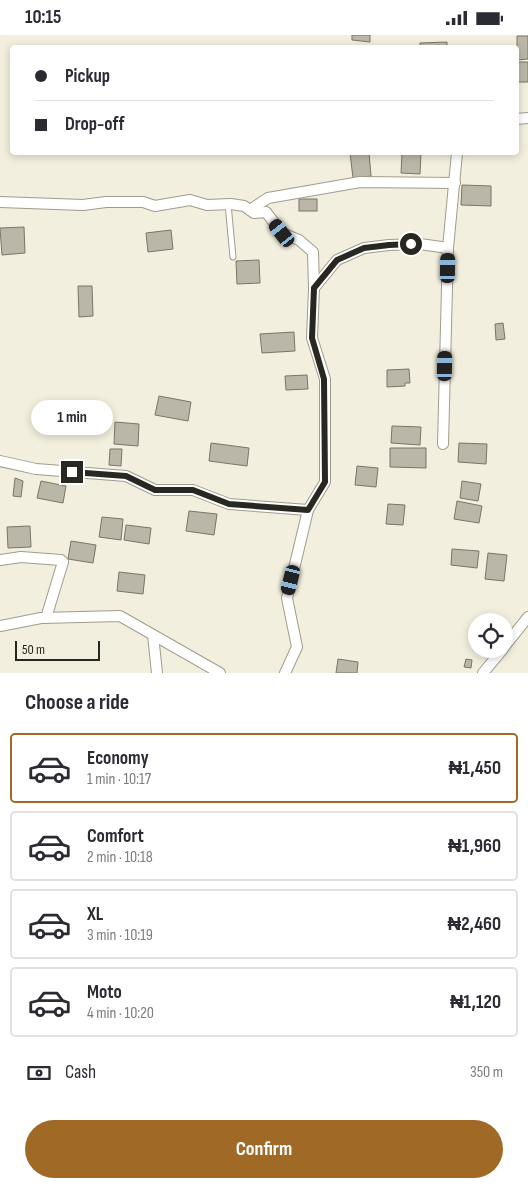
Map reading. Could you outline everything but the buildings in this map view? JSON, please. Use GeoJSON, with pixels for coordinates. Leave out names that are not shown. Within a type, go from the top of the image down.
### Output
{"type":"FeatureCollection","features":[{"type":"Feature","properties":{"kind":"street"},"geometry":{"type":"LineString","coordinates":[[443,444],[448,248],[457,155]]}},
{"type":"Feature","properties":{"kind":"street"},"geometry":{"type":"LineString","coordinates":[[250,210],[268,198],[360,182],[455,183]]}},
{"type":"Feature","properties":{"kind":"street"},"geometry":{"type":"LineString","coordinates":[[0,202],[83,205],[106,202],[143,202],[155,206],[190,200],[207,205],[244,206],[254,213],[266,212],[282,233],[299,240],[313,252],[312,338],[324,379],[325,482],[308,510],[287,597],[297,647],[284,673]]}},
{"type":"Feature","properties":{"kind":"street"},"geometry":{"type":"LineString","coordinates":[[314,288],[337,260],[364,248],[420,244],[448,248]]}},
{"type":"Feature","properties":{"kind":"street"},"geometry":{"type":"LineString","coordinates":[[0,461],[36,469],[126,476],[155,490],[193,490],[229,504],[308,510]]}},
{"type":"Feature","properties":{"kind":"street"},"geometry":{"type":"LineString","coordinates":[[0,560],[21,557],[61,560],[63,562],[46,618]]}},
{"type":"Feature","properties":{"kind":"street"},"geometry":{"type":"LineString","coordinates":[[0,626],[46,618],[120,616],[220,673]]}},
{"type":"Feature","properties":{"kind":"street"},"geometry":{"type":"LineString","coordinates":[[513,636],[528,617]]}},
{"type":"Feature","properties":{"kind":"street"},"geometry":{"type":"LineString","coordinates":[[154,635],[157,673]]}},
{"type":"Feature","properties":{"kind":"street"},"geometry":{"type":"LineString","coordinates":[[483,673],[495,658]]}},
{"type":"Feature","properties":{"kind":"lane"},"geometry":{"type":"LineString","coordinates":[[228,205],[233,257]]}},
{"type":"Feature","properties":{"kind":"route"},"geometry":{"type":"LineString","coordinates":[[72,472],[126,476],[155,490],[193,490],[229,504],[308,510],[325,482],[324,379],[312,338],[314,288],[337,260],[364,248],[411,244]]}}]}
